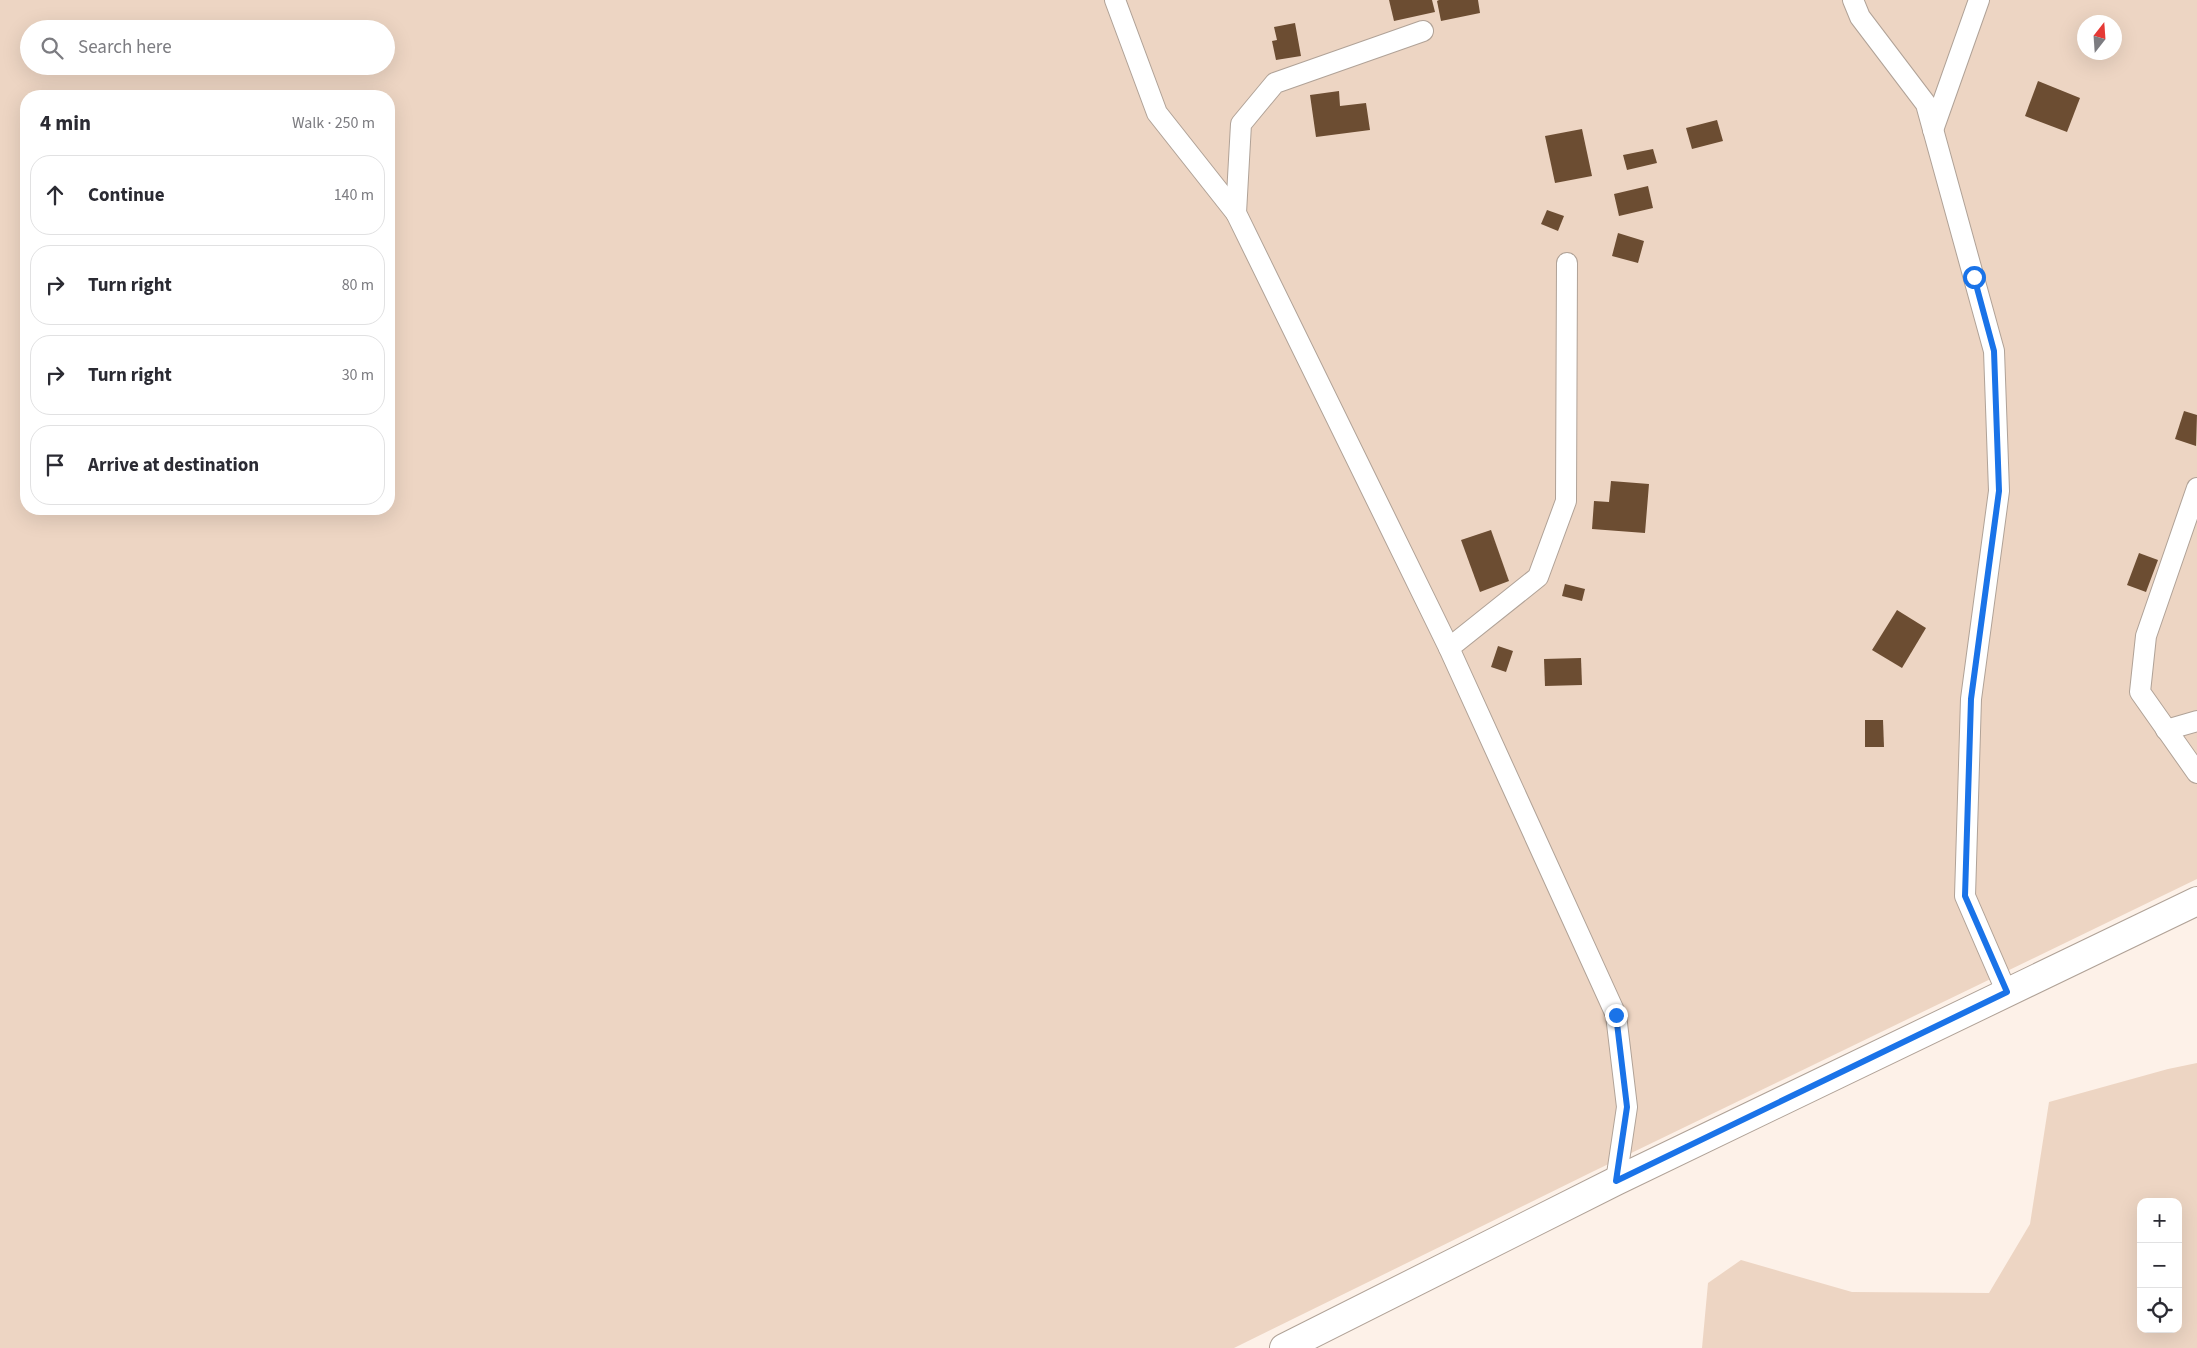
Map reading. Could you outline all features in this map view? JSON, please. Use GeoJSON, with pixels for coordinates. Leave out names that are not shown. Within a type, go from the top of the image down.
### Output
{"type":"FeatureCollection","features":[{"type":"Feature","properties":{"kind":"street"},"geometry":{"type":"LineString","coordinates":[[1284,1348],[1616,1181],[2197,901]]}},
{"type":"Feature","properties":{"kind":"lane"},"geometry":{"type":"LineString","coordinates":[[1115,0],[1157,113],[1236,214],[1449,648],[1616,1015],[1627,1107],[1616,1181]]}},
{"type":"Feature","properties":{"kind":"lane"},"geometry":{"type":"LineString","coordinates":[[1853,0],[1860,16],[1926,104],[1994,351],[1999,491],[1971,699],[1965,896],[2007,992]]}},
{"type":"Feature","properties":{"kind":"lane"},"geometry":{"type":"LineString","coordinates":[[1933,130],[1979,0]]}},
{"type":"Feature","properties":{"kind":"lane"},"geometry":{"type":"LineString","coordinates":[[1236,214],[1240,124],[1275,83],[1423,31]]}},
{"type":"Feature","properties":{"kind":"lane"},"geometry":{"type":"LineString","coordinates":[[1449,648],[1538,577],[1566,501],[1568,263]]}},
{"type":"Feature","properties":{"kind":"lane"},"geometry":{"type":"LineString","coordinates":[[2197,488],[2146,636],[2140,692],[2197,773]]}},
{"type":"Feature","properties":{"kind":"lane"},"geometry":{"type":"LineString","coordinates":[[2166,730],[2197,722]]}},
{"type":"Feature","properties":{"kind":"shaded area"},"geometry":{"type":"Polygon","coordinates":[[[0,0],[2197,0],[2197,879],[1234,1348],[0,1348],[0,0]]]}},
{"type":"Feature","properties":{"kind":"shaded area"},"geometry":{"type":"Polygon","coordinates":[[[2197,1063],[2197,1348],[1702,1348],[1708,1283],[1741,1260],[1852,1292],[1989,1293],[2030,1224],[2049,1102],[2168,1069],[2197,1063]]]}},
{"type":"Feature","properties":{"kind":"building"},"geometry":{"type":"Polygon","coordinates":[[[1389,0],[1432,0],[1435,12],[1394,21],[1389,0]]]}},
{"type":"Feature","properties":{"kind":"building"},"geometry":{"type":"Polygon","coordinates":[[[1478,0],[1480,13],[1441,21],[1437,1],[1478,0]]]}},
{"type":"Feature","properties":{"kind":"building"},"geometry":{"type":"Polygon","coordinates":[[[1295,23],[1301,56],[1276,60],[1272,41],[1277,40],[1274,27],[1295,23]]]}},
{"type":"Feature","properties":{"kind":"building"},"geometry":{"type":"Polygon","coordinates":[[[2038,81],[2080,98],[2067,132],[2025,116],[2038,81]]]}},
{"type":"Feature","properties":{"kind":"building"},"geometry":{"type":"Polygon","coordinates":[[[1339,91],[1340,106],[1366,103],[1370,130],[1316,137],[1310,95],[1339,91]]]}},
{"type":"Feature","properties":{"kind":"building"},"geometry":{"type":"Polygon","coordinates":[[[1717,120],[1723,141],[1692,149],[1686,128],[1717,120]]]}},
{"type":"Feature","properties":{"kind":"building"},"geometry":{"type":"Polygon","coordinates":[[[1582,129],[1592,176],[1555,183],[1545,136],[1582,129]]]}},
{"type":"Feature","properties":{"kind":"building"},"geometry":{"type":"Polygon","coordinates":[[[1653,149],[1657,163],[1627,170],[1623,155],[1653,149]]]}},
{"type":"Feature","properties":{"kind":"building"},"geometry":{"type":"Polygon","coordinates":[[[1648,186],[1653,208],[1619,216],[1614,194],[1648,186]]]}},
{"type":"Feature","properties":{"kind":"building"},"geometry":{"type":"Polygon","coordinates":[[[1547,210],[1564,216],[1558,231],[1541,224],[1547,210]]]}},
{"type":"Feature","properties":{"kind":"building"},"geometry":{"type":"Polygon","coordinates":[[[1618,233],[1644,241],[1638,263],[1612,256],[1618,233]]]}},
{"type":"Feature","properties":{"kind":"building"},"geometry":{"type":"Polygon","coordinates":[[[2184,411],[2197,415],[2196,446],[2175,439],[2184,411]]]}},
{"type":"Feature","properties":{"kind":"building"},"geometry":{"type":"Polygon","coordinates":[[[1611,481],[1649,484],[1645,533],[1592,529],[1594,501],[1609,502],[1611,481]]]}},
{"type":"Feature","properties":{"kind":"building"},"geometry":{"type":"Polygon","coordinates":[[[1491,530],[1509,581],[1480,592],[1461,540],[1491,530]]]}},
{"type":"Feature","properties":{"kind":"building"},"geometry":{"type":"Polygon","coordinates":[[[2139,553],[2158,560],[2146,592],[2127,585],[2139,553]]]}},
{"type":"Feature","properties":{"kind":"building"},"geometry":{"type":"Polygon","coordinates":[[[1565,584],[1585,589],[1582,601],[1562,596],[1565,584]]]}},
{"type":"Feature","properties":{"kind":"building"},"geometry":{"type":"Polygon","coordinates":[[[1897,610],[1926,628],[1902,668],[1872,650],[1897,610]]]}},
{"type":"Feature","properties":{"kind":"building"},"geometry":{"type":"Polygon","coordinates":[[[1498,646],[1513,651],[1506,672],[1491,667],[1498,646]]]}},
{"type":"Feature","properties":{"kind":"building"},"geometry":{"type":"Polygon","coordinates":[[[1581,658],[1582,685],[1545,686],[1544,659],[1581,658]]]}},
{"type":"Feature","properties":{"kind":"building"},"geometry":{"type":"Polygon","coordinates":[[[1865,720],[1883,720],[1884,747],[1865,747],[1865,720]]]}},
{"type":"Feature","properties":{"kind":"route"},"geometry":{"type":"LineString","coordinates":[[1616,1015],[1627,1107],[1616,1181],[2007,992],[1965,896],[1971,699],[1999,491],[1994,351],[1974,277]]}}]}
